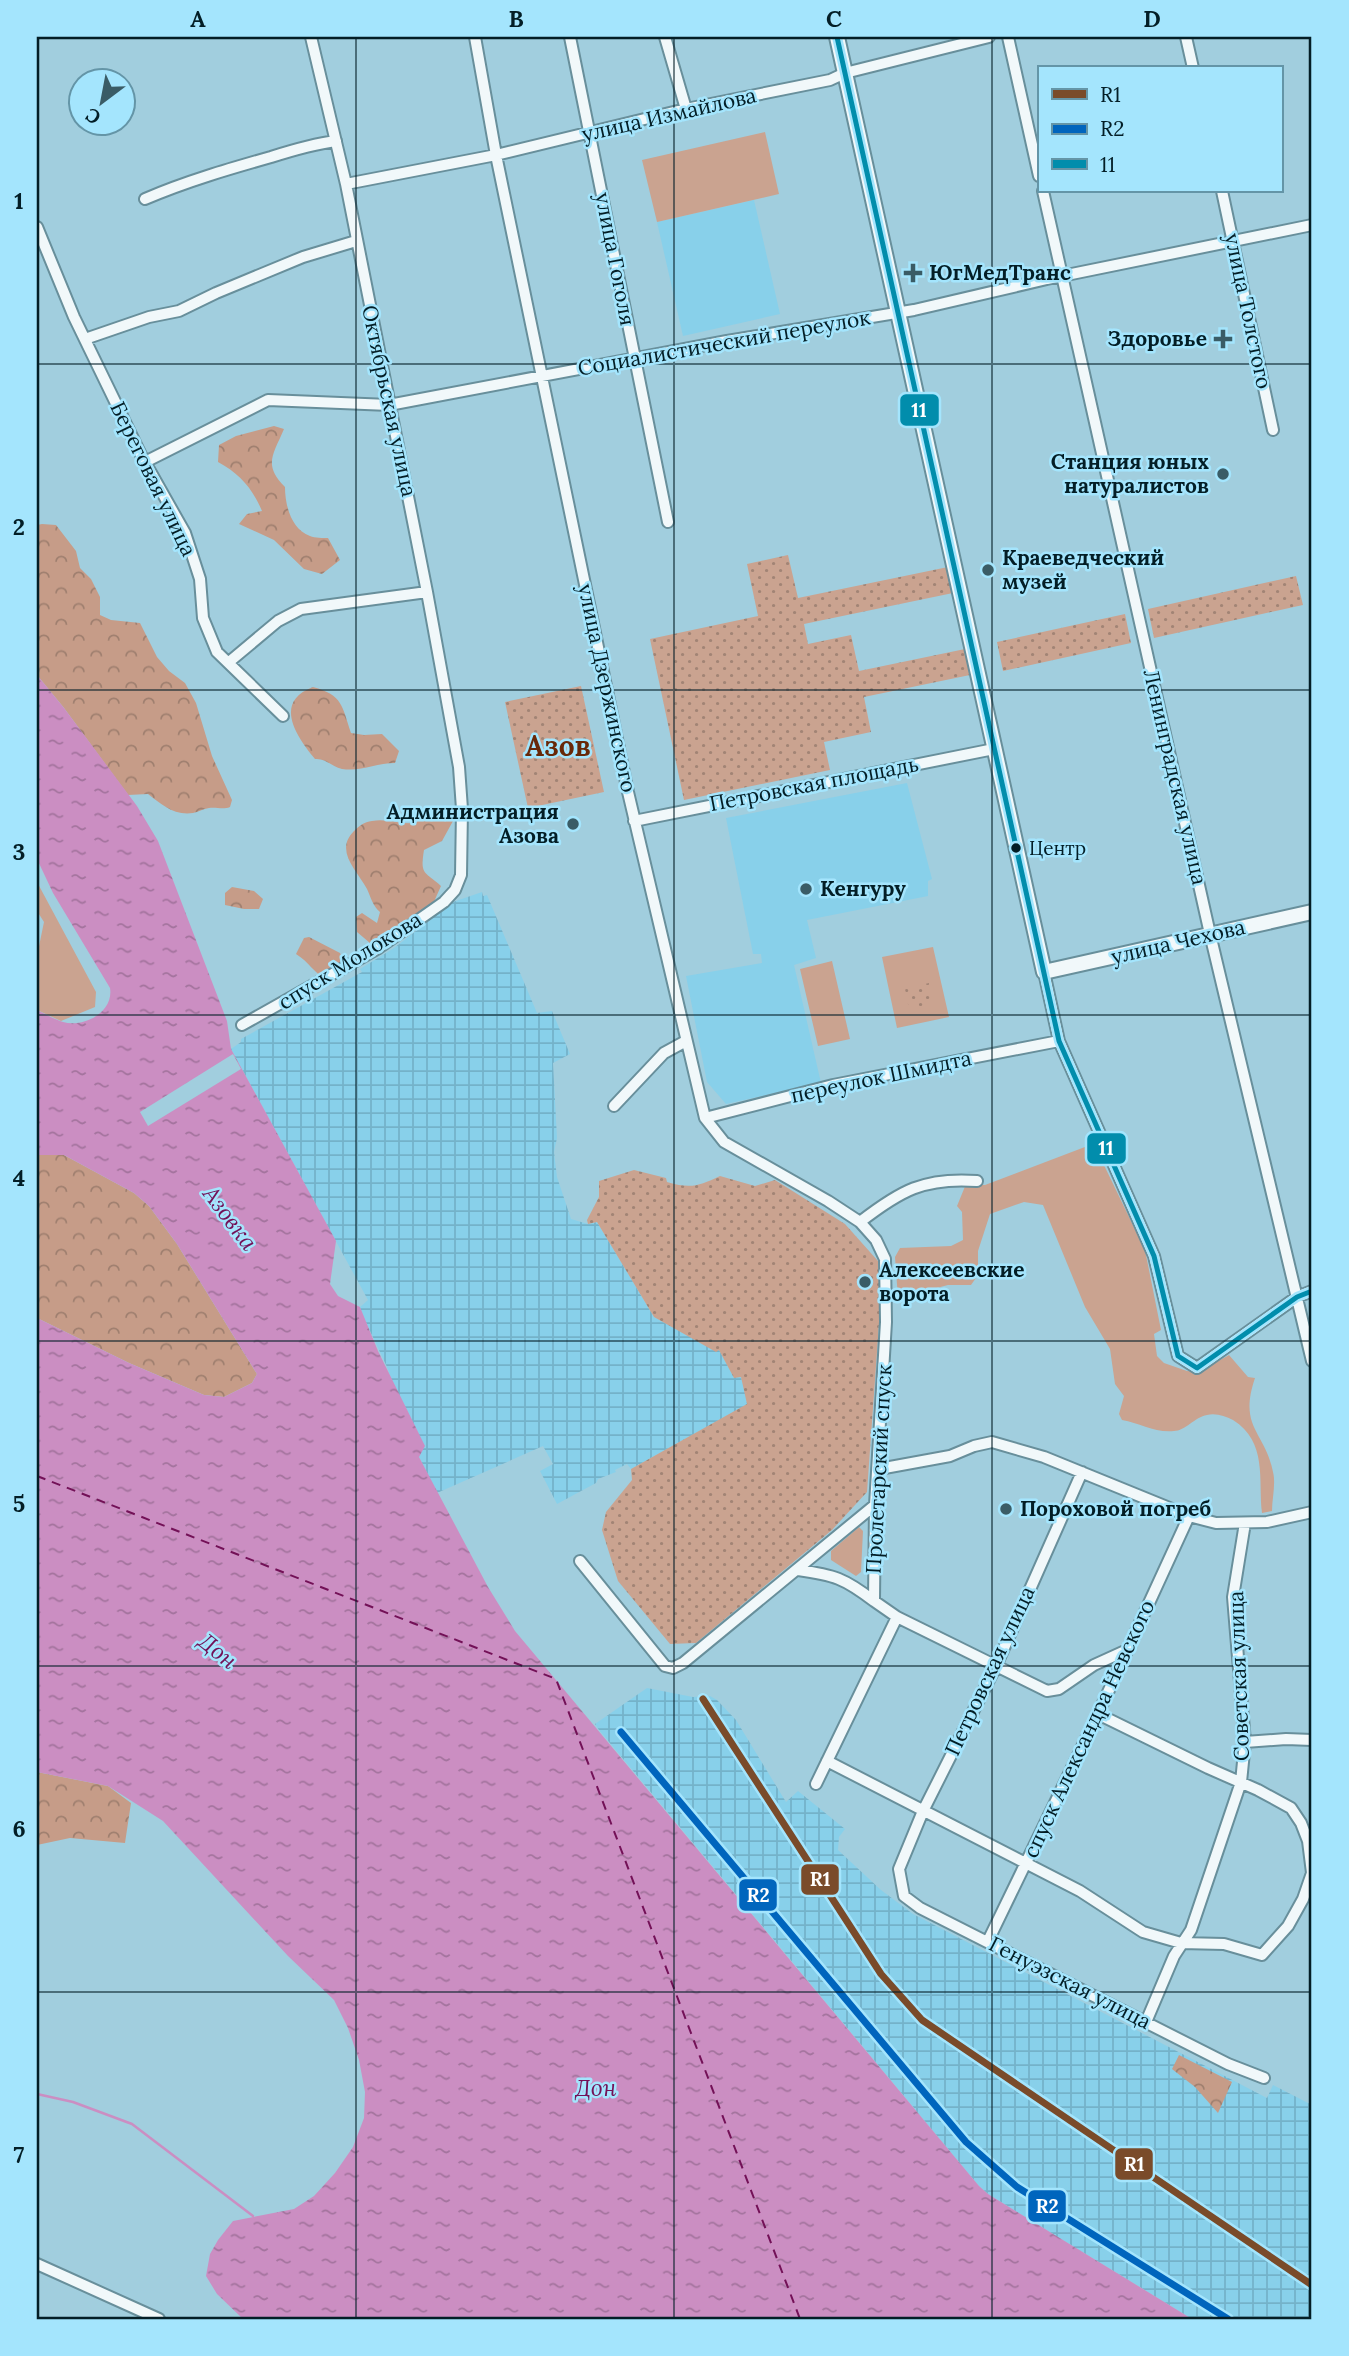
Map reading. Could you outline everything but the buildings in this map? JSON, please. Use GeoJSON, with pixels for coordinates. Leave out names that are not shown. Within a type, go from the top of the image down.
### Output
{"type":"FeatureCollection","features":[{"type":"Feature","properties":{"kind":"main road"},"geometry":{"type":"LineString","coordinates":[[837,37],[1044,972]]}},
{"type":"Feature","properties":{"kind":"main road","name":"улица Чехова"},"geometry":{"type":"LineString","coordinates":[[1044,972],[1312,912]]}},
{"type":"Feature","properties":{"kind":"street","name":"Октябрьская улица"},"geometry":{"type":"LineString","coordinates":[[311,37],[346,184],[459,767]]}},
{"type":"Feature","properties":{"kind":"street","name":"улица Дзержинского"},"geometry":{"type":"LineString","coordinates":[[475,37],[496,155],[634,821],[705,1118],[724,1142],[860,1222],[882,1250]]}},
{"type":"Feature","properties":{"kind":"street","name":"улица Гоголя"},"geometry":{"type":"LineString","coordinates":[[570,37],[668,522]]}},
{"type":"Feature","properties":{"kind":"street"},"geometry":{"type":"LineString","coordinates":[[665,37],[686,109]]}},
{"type":"Feature","properties":{"kind":"street","name":"улица Измайлова"},"geometry":{"type":"LineString","coordinates":[[346,184],[496,155],[686,109],[830,80],[845,73],[989,37]]}},
{"type":"Feature","properties":{"kind":"street"},"geometry":{"type":"LineString","coordinates":[[1008,37],[1038,172]]}},
{"type":"Feature","properties":{"kind":"street"},"geometry":{"type":"LineString","coordinates":[[1186,37],[1193,66]]}},
{"type":"Feature","properties":{"kind":"street"},"geometry":{"type":"LineString","coordinates":[[145,198],[186,181],[307,145],[336,141]]}},
{"type":"Feature","properties":{"kind":"street","name":"Ленинградская улица"},"geometry":{"type":"LineString","coordinates":[[1043,192],[1210,934],[1312,1361]]}},
{"type":"Feature","properties":{"kind":"street","name":"улица Толстого"},"geometry":{"type":"LineString","coordinates":[[1222,192],[1273,430]]}},
{"type":"Feature","properties":{"kind":"street","name":"Социалистический переулок"},"geometry":{"type":"LineString","coordinates":[[145,462],[268,400],[389,405],[635,358],[898,313],[1312,225]]}},
{"type":"Feature","properties":{"kind":"street","name":"Береговая улица"},"geometry":{"type":"LineString","coordinates":[[37,227],[85,339],[145,462],[185,533],[200,579],[203,618],[217,652],[283,716]]}},
{"type":"Feature","properties":{"kind":"street"},"geometry":{"type":"LineString","coordinates":[[85,339],[127,323],[179,311],[291,262],[356,241]]}},
{"type":"Feature","properties":{"kind":"street"},"geometry":{"type":"LineString","coordinates":[[229,662],[278,621],[301,609],[427,592]]}},
{"type":"Feature","properties":{"kind":"street","name":"Петровская площадь"},"geometry":{"type":"LineString","coordinates":[[634,821],[994,748]]}},
{"type":"Feature","properties":{"kind":"street","name":"спуск Молокова"},"geometry":{"type":"LineString","coordinates":[[242,1026],[377,949],[444,902],[455,890],[461,875],[462,809],[459,767]]}},
{"type":"Feature","properties":{"kind":"street"},"geometry":{"type":"LineString","coordinates":[[1044,972],[1059,1041],[1154,1256],[1178,1356],[1197,1368],[1297,1297],[1312,1291]]}},
{"type":"Feature","properties":{"kind":"street"},"geometry":{"type":"LineString","coordinates":[[614,1106],[664,1053],[686,1041]]}},
{"type":"Feature","properties":{"kind":"street","name":"переулок Шмидта"},"geometry":{"type":"LineString","coordinates":[[705,1118],[834,1085],[1059,1041]]}},
{"type":"Feature","properties":{"kind":"street"},"geometry":{"type":"LineString","coordinates":[[860,1222],[890,1198],[922,1184],[977,1181]]}},
{"type":"Feature","properties":{"kind":"street","name":"Пролетарский спуск"},"geometry":{"type":"LineString","coordinates":[[882,1250],[885,1259],[886,1322],[875,1505],[874,1601],[897,1617],[1047,1691],[1059,1689],[1094,1665],[1127,1650]]}},
{"type":"Feature","properties":{"kind":"street"},"geometry":{"type":"LineString","coordinates":[[879,1469],[950,1456],[992,1442],[1044,1457],[1189,1516],[1216,1522],[1267,1522],[1312,1512]]}},
{"type":"Feature","properties":{"kind":"street","name":"Петровская улица"},"geometry":{"type":"LineString","coordinates":[[899,1869],[923,1811],[996,1665],[1082,1472]]}},
{"type":"Feature","properties":{"kind":"street"},"geometry":{"type":"LineString","coordinates":[[580,1561],[664,1666],[673,1668],[683,1663],[875,1505]]}},
{"type":"Feature","properties":{"kind":"street","name":"спуск Александра Невского"},"geometry":{"type":"LineString","coordinates":[[988,1941],[1098,1714],[1189,1516]]}},
{"type":"Feature","properties":{"kind":"street","name":"Советская улица"},"geometry":{"type":"LineString","coordinates":[[1146,2022],[1181,1944],[1191,1930],[1241,1782],[1245,1742],[1234,1597],[1245,1523]]}},
{"type":"Feature","properties":{"kind":"street"},"geometry":{"type":"LineString","coordinates":[[798,1570],[832,1575],[874,1601]]}},
{"type":"Feature","properties":{"kind":"street"},"geometry":{"type":"LineString","coordinates":[[816,1784],[897,1617]]}},
{"type":"Feature","properties":{"kind":"street"},"geometry":{"type":"LineString","coordinates":[[827,1761],[1080,1891],[1143,1932],[1181,1944],[1224,1944],[1262,1955],[1288,1926],[1303,1899],[1312,1873],[1308,1841],[1291,1808],[1098,1714]]}},
{"type":"Feature","properties":{"kind":"street"},"geometry":{"type":"LineString","coordinates":[[1245,1742],[1312,1740]]}},
{"type":"Feature","properties":{"kind":"street","name":"Генуэзская улица"},"geometry":{"type":"LineString","coordinates":[[899,1869],[904,1896],[920,1908],[1228,2064],[1264,2078]]}},
{"type":"Feature","properties":{"kind":"street"},"geometry":{"type":"LineString","coordinates":[[37,2264],[159,2319]]}},
{"type":"Feature","properties":{"kind":"shaded area"},"geometry":{"type":"Polygon","coordinates":[[[765,132],[779,194],[657,222],[642,160],[765,132]]]}},
{"type":"Feature","properties":{"kind":"shaded area"},"geometry":{"type":"Polygon","coordinates":[[[754,200],[780,314],[683,336],[657,222],[754,200]]]}},
{"type":"Feature","properties":{"kind":"shaded area"},"geometry":{"type":"Polygon","coordinates":[[[788,555],[798,598],[948,567],[953,593],[804,624],[808,644],[851,635],[859,671],[965,649],[970,675],[864,697],[871,732],[824,742],[830,770],[684,800],[650,639],[758,616],[747,564],[788,555]]]}},
{"type":"Feature","properties":{"kind":"shaded area"},"geometry":{"type":"Polygon","coordinates":[[[1296,576],[1303,605],[1154,638],[1148,609],[1296,576]]]}},
{"type":"Feature","properties":{"kind":"shaded area"},"geometry":{"type":"Polygon","coordinates":[[[1125,614],[1131,643],[1003,671],[997,642],[1125,614]]]}},
{"type":"Feature","properties":{"kind":"shaded area"},"geometry":{"type":"Polygon","coordinates":[[[581,686],[604,792],[528,808],[505,702],[581,686]]]}},
{"type":"Feature","properties":{"kind":"shaded area"},"geometry":{"type":"Polygon","coordinates":[[[907,783],[932,879],[928,881],[928,896],[807,920],[816,958],[794,965],[821,1083],[726,1104],[707,1082],[686,976],[762,963],[761,954],[753,954],[726,818],[907,783]]]}},
{"type":"Feature","properties":{"kind":"shaded area"},"geometry":{"type":"Polygon","coordinates":[[[37,882],[96,992],[95,1007],[61,1021],[37,1010],[37,956],[44,922],[37,911],[37,882]]]}},
{"type":"Feature","properties":{"kind":"shaded area"},"geometry":{"type":"Polygon","coordinates":[[[482,892],[483,896],[487,895],[537,1013],[552,1011],[570,1054],[553,1063],[557,1138],[554,1152],[557,1177],[571,1219],[588,1224],[597,1222],[654,1317],[716,1351],[719,1350],[734,1377],[741,1377],[748,1404],[631,1469],[627,1464],[557,1504],[540,1471],[553,1464],[543,1446],[437,1493],[419,1457],[387,1367],[362,1314],[360,1307],[368,1300],[231,1049],[241,1042],[241,1039],[362,972],[360,969],[394,948],[453,902],[482,892]]]}},
{"type":"Feature","properties":{"kind":"shaded area"},"geometry":{"type":"Polygon","coordinates":[[[933,947],[949,1017],[897,1028],[882,957],[933,947]]]}},
{"type":"Feature","properties":{"kind":"shaded area"},"geometry":{"type":"Polygon","coordinates":[[[832,961],[850,1039],[818,1046],[800,969],[832,961]]]}},
{"type":"Feature","properties":{"kind":"shaded area"},"geometry":{"type":"Polygon","coordinates":[[[929,983],[933,1004],[909,1009],[905,989],[929,983]]]}},
{"type":"Feature","properties":{"kind":"shaded area"},"geometry":{"type":"Polygon","coordinates":[[[1098,1142],[1102,1161],[1145,1250],[1161,1330],[1154,1334],[1157,1356],[1164,1363],[1199,1372],[1229,1355],[1248,1377],[1255,1378],[1251,1395],[1251,1419],[1273,1472],[1272,1511],[1262,1513],[1257,1450],[1244,1429],[1233,1420],[1220,1415],[1207,1415],[1182,1429],[1167,1431],[1122,1420],[1119,1414],[1124,1396],[1115,1384],[1110,1349],[1085,1307],[1043,1205],[1024,1202],[990,1214],[978,1251],[978,1275],[971,1285],[948,1285],[898,1298],[895,1257],[900,1248],[951,1246],[963,1240],[962,1212],[957,1206],[966,1184],[985,1185],[1098,1142]]]}},
{"type":"Feature","properties":{"kind":"shaded area"},"geometry":{"type":"Polygon","coordinates":[[[634,1170],[666,1178],[667,1182],[689,1186],[720,1176],[755,1186],[775,1180],[845,1224],[878,1261],[881,1296],[867,1492],[832,1530],[696,1643],[670,1644],[618,1581],[602,1530],[606,1512],[632,1480],[631,1469],[747,1404],[741,1377],[734,1378],[719,1350],[716,1352],[654,1317],[597,1222],[588,1224],[587,1220],[599,1197],[599,1181],[634,1170]]]}},
{"type":"Feature","properties":{"kind":"shaded area"},"geometry":{"type":"Polygon","coordinates":[[[859,1527],[863,1531],[861,1572],[856,1576],[831,1560],[831,1551],[859,1527]]]}},
{"type":"Feature","properties":{"kind":"shaded area"},"geometry":{"type":"Polygon","coordinates":[[[647,1688],[693,1697],[710,1696],[717,1700],[736,1720],[786,1802],[798,1791],[845,1829],[839,1837],[838,1850],[881,1890],[913,1914],[1267,2098],[1273,2085],[1312,2105],[1312,2319],[1192,2319],[979,2186],[595,1724],[647,1688]]]}},
{"type":"Feature","properties":{"kind":"green space"},"geometry":{"type":"Polygon","coordinates":[[[274,426],[284,429],[274,453],[272,466],[285,487],[290,516],[303,533],[328,538],[340,560],[322,574],[304,569],[274,540],[239,524],[247,514],[262,511],[244,482],[218,462],[219,445],[236,436],[274,426]]]}},
{"type":"Feature","properties":{"kind":"green space"},"geometry":{"type":"Polygon","coordinates":[[[37,525],[56,525],[76,551],[80,568],[91,579],[100,597],[100,615],[111,620],[140,623],[157,657],[185,683],[196,703],[212,756],[232,800],[230,807],[180,813],[148,794],[128,795],[37,675],[37,525]]]}},
{"type":"Feature","properties":{"kind":"green space"},"geometry":{"type":"Polygon","coordinates":[[[313,687],[336,698],[343,709],[351,733],[382,734],[399,751],[395,763],[349,770],[315,759],[295,730],[291,710],[301,693],[313,687]]]}},
{"type":"Feature","properties":{"kind":"green space"},"geometry":{"type":"Polygon","coordinates":[[[451,806],[453,821],[442,841],[424,850],[423,868],[427,875],[441,886],[424,924],[407,937],[377,949],[357,932],[356,917],[362,913],[377,923],[380,912],[349,860],[346,846],[348,838],[367,822],[383,820],[416,823],[424,812],[451,806]]]}},
{"type":"Feature","properties":{"kind":"green space"},"geometry":{"type":"Polygon","coordinates":[[[232,887],[254,891],[263,899],[259,909],[225,905],[225,893],[232,887]]]}},
{"type":"Feature","properties":{"kind":"green space"},"geometry":{"type":"Polygon","coordinates":[[[309,937],[340,953],[346,965],[328,981],[296,954],[304,938],[309,937]]]}},
{"type":"Feature","properties":{"kind":"green space"},"geometry":{"type":"Polygon","coordinates":[[[37,1155],[64,1155],[134,1193],[149,1206],[177,1244],[257,1374],[252,1383],[224,1397],[204,1395],[129,1363],[37,1318],[37,1155]]]}},
{"type":"Feature","properties":{"kind":"green space"},"geometry":{"type":"Polygon","coordinates":[[[37,1772],[108,1786],[131,1803],[125,1843],[70,1838],[37,1845],[37,1772]]]}},
{"type":"Feature","properties":{"kind":"green space"},"geometry":{"type":"Polygon","coordinates":[[[1179,2055],[1232,2082],[1218,2113],[1195,2087],[1172,2069],[1179,2055]]]}},
{"type":"Feature","properties":{"kind":"water","name":"Дон"},"geometry":{"type":"Polygon","coordinates":[[[37,675],[137,806],[158,841],[227,1021],[231,1049],[336,1241],[330,1284],[338,1296],[360,1307],[378,1351],[425,1446],[419,1457],[488,1587],[515,1631],[979,2186],[1192,2319],[243,2319],[217,2294],[206,2276],[210,2254],[218,2240],[233,2221],[294,2209],[314,2196],[335,2173],[353,2147],[364,2118],[365,2092],[359,2060],[348,2028],[334,2000],[288,1956],[163,1821],[108,1786],[37,1772],[37,1318],[129,1363],[204,1395],[224,1397],[252,1383],[257,1374],[177,1244],[149,1206],[134,1193],[64,1155],[37,1155],[37,1010],[63,1022],[80,1023],[102,1011],[110,997],[110,988],[53,893],[37,859],[37,675]]]}},
{"type":"Feature","properties":{"kind":"pier"},"geometry":{"type":"Polygon","coordinates":[[[233,1054],[241,1069],[148,1126],[140,1112],[233,1054]]]}},
{"type":"Feature","properties":{"kind":"waterway"},"geometry":{"type":"LineString","coordinates":[[37,2094],[73,2102],[132,2124],[253,2216]]}},
{"type":"Feature","properties":{"kind":"ferry route"},"geometry":{"type":"LineString","coordinates":[[37,1476],[556,1679],[800,2319]]}},
{"type":"Feature","properties":{"kind":"transit line","name":"11"},"geometry":{"type":"LineString","coordinates":[[837,37],[1059,1041],[1154,1256],[1178,1356],[1197,1368],[1297,1297],[1312,1291]]}},
{"type":"Feature","properties":{"kind":"transit line","name":"R1"},"geometry":{"type":"LineString","coordinates":[[703,1699],[881,1974],[922,2020],[1312,2285]]}},
{"type":"Feature","properties":{"kind":"transit line","name":"R2"},"geometry":{"type":"LineString","coordinates":[[621,1732],[966,2142],[1017,2187],[1228,2319]]}},
{"type":"Feature","properties":{"kind":"place","name":"ЮгМедТранс"},"geometry":{"type":"Point","coordinates":[913,273]}},
{"type":"Feature","properties":{"kind":"place","name":"Здоровье"},"geometry":{"type":"Point","coordinates":[1223,339]}},
{"type":"Feature","properties":{"kind":"place","name":"Станция юных натуралистов"},"geometry":{"type":"Point","coordinates":[1223,474]}},
{"type":"Feature","properties":{"kind":"place","name":"Краеведческий музей"},"geometry":{"type":"Point","coordinates":[988,570]}},
{"type":"Feature","properties":{"kind":"place","name":"Администрация Азова"},"geometry":{"type":"Point","coordinates":[573,824]}},
{"type":"Feature","properties":{"kind":"place","name":"Центр"},"geometry":{"type":"Point","coordinates":[1016,848]}},
{"type":"Feature","properties":{"kind":"place","name":"Кенгуру"},"geometry":{"type":"Point","coordinates":[806,889]}},
{"type":"Feature","properties":{"kind":"place","name":"Алексеевские ворота"},"geometry":{"type":"Point","coordinates":[865,1282]}},
{"type":"Feature","properties":{"kind":"place","name":"Пороховой погреб"},"geometry":{"type":"Point","coordinates":[1006,1509]}},
{"type":"Feature","properties":{"kind":"district","name":"Азов"},"geometry":{"type":"Point","coordinates":[558,746]}},
{"type":"Feature","properties":{"kind":"water label","name":"Азовка"},"geometry":{"type":"Point","coordinates":[230,1218]}}]}
